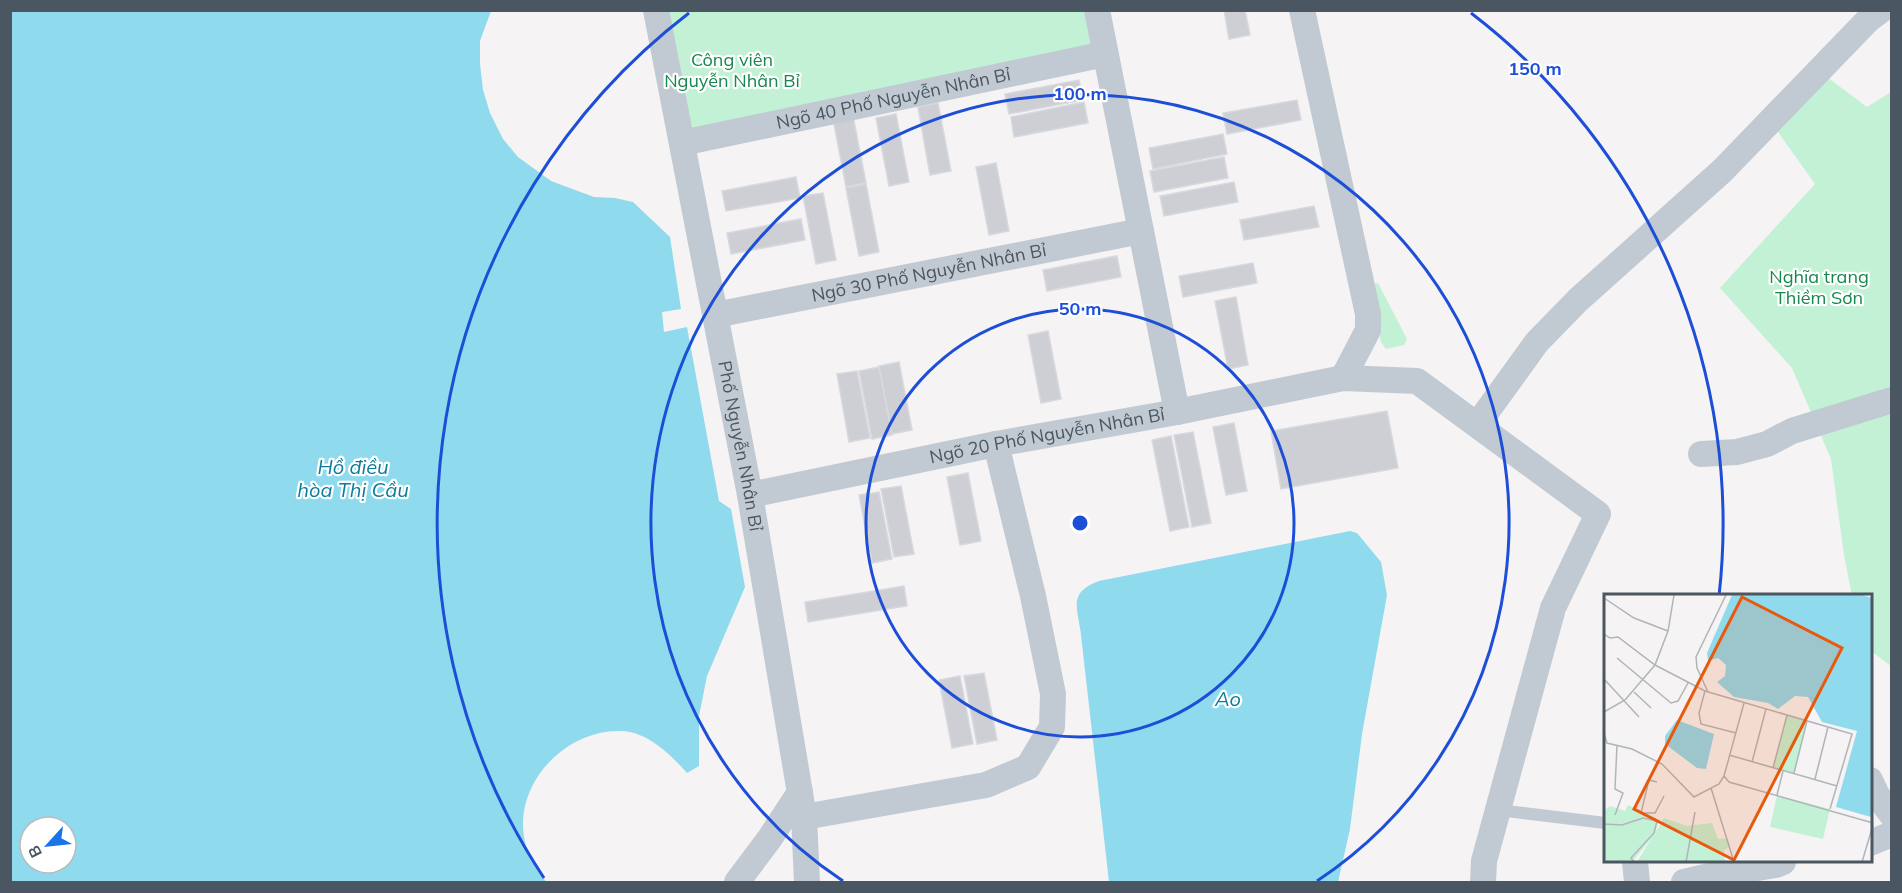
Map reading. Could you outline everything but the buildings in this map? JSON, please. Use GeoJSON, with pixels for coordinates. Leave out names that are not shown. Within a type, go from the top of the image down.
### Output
{"type":"FeatureCollection","features":[{"type":"Feature","properties":{"kind":"street","name":"Phố Nguyễn Nhân Bỉ"},"geometry":{"type":"LineString","coordinates":[[656,10],[750,495],[802,805],[807,882]]}},
{"type":"Feature","properties":{"kind":"street"},"geometry":{"type":"LineString","coordinates":[[1097,10],[1177,412]]}},
{"type":"Feature","properties":{"kind":"street"},"geometry":{"type":"LineString","coordinates":[[1302,10],[1368,314],[1368,330],[1343,378]]}},
{"type":"Feature","properties":{"kind":"street"},"geometry":{"type":"LineString","coordinates":[[1477,425],[1537,342],[1578,300],[1722,171],[1869,19],[1881,10]]}},
{"type":"Feature","properties":{"kind":"street","name":"Ngõ 40 Phố Nguyễn Nhân Bỉ"},"geometry":{"type":"LineString","coordinates":[[682,143],[1105,54]]}},
{"type":"Feature","properties":{"kind":"street","name":"Ngõ 30 Phố Nguyễn Nhân Bỉ"},"geometry":{"type":"LineString","coordinates":[[715,315],[1141,231]]}},
{"type":"Feature","properties":{"kind":"street","name":"Ngõ 20 Phố Nguyễn Nhân Bỉ"},"geometry":{"type":"LineString","coordinates":[[750,495],[996,444],[1177,412],[1343,378],[1418,381],[1598,514],[1553,608],[1498,810]]}},
{"type":"Feature","properties":{"kind":"street"},"geometry":{"type":"LineString","coordinates":[[1701,454],[1737,452],[1767,444],[1792,431],[1892,400]]}},
{"type":"Feature","properties":{"kind":"street"},"geometry":{"type":"LineString","coordinates":[[736,882],[770,838],[802,805],[986,785],[1028,767],[1052,727],[1053,694],[1033,596],[996,444]]}},
{"type":"Feature","properties":{"kind":"street"},"geometry":{"type":"LineString","coordinates":[[1872,784],[1892,815]]}},
{"type":"Feature","properties":{"kind":"street"},"geometry":{"type":"LineString","coordinates":[[1483,882],[1484,861],[1498,810]]}},
{"type":"Feature","properties":{"kind":"street"},"geometry":{"type":"LineString","coordinates":[[1872,842],[1892,834]]}},
{"type":"Feature","properties":{"kind":"street"},"geometry":{"type":"LineString","coordinates":[[1635,863],[1637,882]]}},
{"type":"Feature","properties":{"kind":"street"},"geometry":{"type":"LineString","coordinates":[[1684,882],[1780,863]]}},
{"type":"Feature","properties":{"kind":"lane"},"geometry":{"type":"LineString","coordinates":[[1498,810],[1604,823]]}},
{"type":"Feature","properties":{"kind":"green space","name":"Công viên Nguyễn Nhân Bỉ"},"geometry":{"type":"Polygon","coordinates":[[[656,11],[1096,11],[1105,54],[682,143],[656,11]]]}},
{"type":"Feature","properties":{"kind":"green space","name":"Nghĩa trang Thiềm Sơn"},"geometry":{"type":"Polygon","coordinates":[[[1823,74],[1867,107],[1891,92],[1891,666],[1872,652],[1872,594],[1852,594],[1831,459],[1792,368],[1720,288],[1815,184],[1773,125],[1823,74]]]}},
{"type":"Feature","properties":{"kind":"green space"},"geometry":{"type":"Polygon","coordinates":[[[1378,283],[1407,339],[1404,345],[1386,349],[1381,342],[1370,299],[1372,284],[1378,283]]]}},
{"type":"Feature","properties":{"kind":"water","name":"Hồ điều hòa Thị Cầu"},"geometry":{"type":"Polygon","coordinates":[[[10,11],[491,11],[480,41],[480,64],[483,90],[490,113],[503,139],[518,157],[551,181],[594,197],[633,202],[670,237],[681,309],[662,312],[664,332],[687,327],[719,501],[731,509],[745,587],[707,676],[699,716],[699,766],[687,773],[667,752],[650,740],[623,731],[602,733],[582,739],[564,750],[548,764],[535,781],[527,800],[523,820],[525,842],[531,858],[546,882],[11,882],[10,11]]]}},
{"type":"Feature","properties":{"kind":"water","name":"Ao"},"geometry":{"type":"Polygon","coordinates":[[[1350,531],[1357,533],[1381,562],[1387,595],[1362,734],[1350,829],[1338,882],[1109,882],[1077,609],[1078,596],[1099,581],[1350,531]]]}}]}
